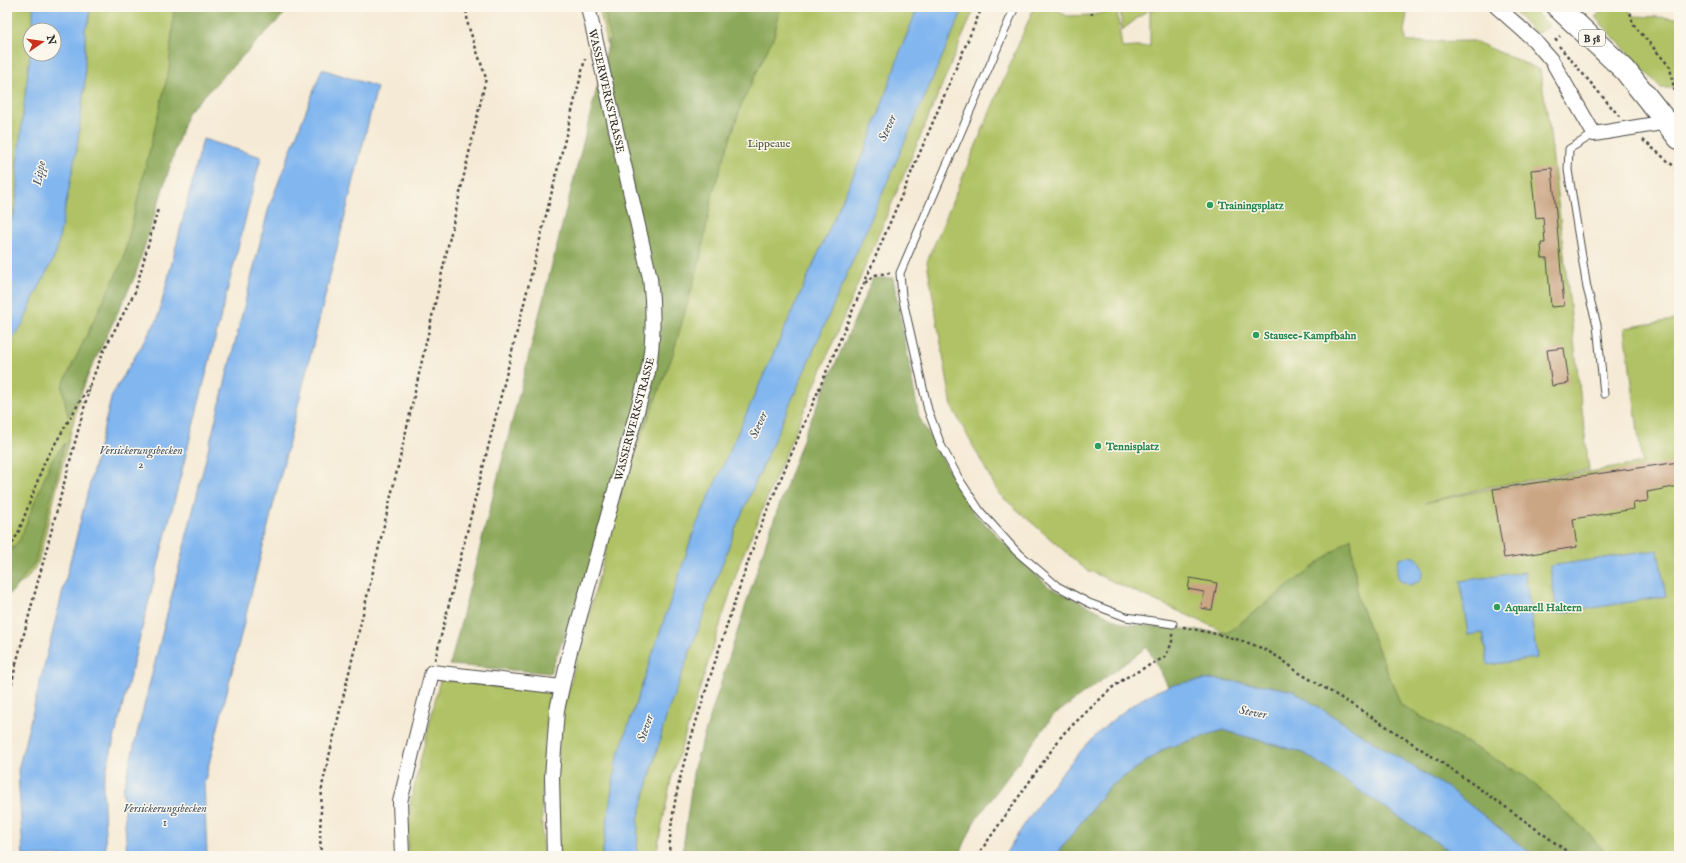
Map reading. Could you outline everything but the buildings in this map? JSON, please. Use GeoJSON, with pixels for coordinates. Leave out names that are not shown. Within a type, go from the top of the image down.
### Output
{"type":"FeatureCollection","features":[{"type":"Feature","properties":{"kind":"main road","name":"B 58"},"geometry":{"type":"LineString","coordinates":[[1558,7],[1625,70],[1675,126]]}},
{"type":"Feature","properties":{"kind":"street","name":"WASSERWERKSTRASSE"},"geometry":{"type":"LineString","coordinates":[[554,856],[552,755],[562,688],[569,655],[648,372],[654,333],[654,313],[650,278],[588,7]]}},
{"type":"Feature","properties":{"kind":"street"},"geometry":{"type":"LineString","coordinates":[[1497,7],[1534,40],[1552,61],[1594,134],[1630,129],[1675,126]]}},
{"type":"Feature","properties":{"kind":"street"},"geometry":{"type":"LineString","coordinates":[[402,856],[400,802],[432,672],[562,688]]}},
{"type":"Feature","properties":{"kind":"lane"},"geometry":{"type":"LineString","coordinates":[[1015,7],[900,273],[902,296],[928,410],[941,445],[959,479],[980,511],[1016,552],[1057,586],[1089,603],[1126,617],[1173,624]]}},
{"type":"Feature","properties":{"kind":"lane"},"geometry":{"type":"LineString","coordinates":[[1594,134],[1569,149],[1568,170],[1587,288],[1597,325],[1604,394]]}},
{"type":"Feature","properties":{"kind":"path"},"geometry":{"type":"LineString","coordinates":[[321,856],[320,834],[322,786],[402,450],[486,78],[468,25],[466,7]]}},
{"type":"Feature","properties":{"kind":"path"},"geometry":{"type":"LineString","coordinates":[[669,856],[670,830],[678,779],[737,591],[764,518],[822,379],[982,7]]}},
{"type":"Feature","properties":{"kind":"path"},"geometry":{"type":"LineString","coordinates":[[1091,7],[1092,15]]}},
{"type":"Feature","properties":{"kind":"path"},"geometry":{"type":"LineString","coordinates":[[1629,7],[1633,24],[1670,67],[1674,89],[1679,97]]}},
{"type":"Feature","properties":{"kind":"path"},"geometry":{"type":"LineString","coordinates":[[1555,41],[1560,36]]}},
{"type":"Feature","properties":{"kind":"path"},"geometry":{"type":"LineString","coordinates":[[432,672],[588,45],[596,42]]}},
{"type":"Feature","properties":{"kind":"path"},"geometry":{"type":"LineString","coordinates":[[1565,52],[1630,129],[1678,167],[1679,172]]}},
{"type":"Feature","properties":{"kind":"path"},"geometry":{"type":"LineString","coordinates":[[7,705],[16,664],[91,382],[105,348],[135,292],[158,209]]}},
{"type":"Feature","properties":{"kind":"path"},"geometry":{"type":"LineString","coordinates":[[864,284],[875,275],[900,273]]}},
{"type":"Feature","properties":{"kind":"path"},"geometry":{"type":"LineString","coordinates":[[7,554],[19,531],[45,461],[91,382]]}},
{"type":"Feature","properties":{"kind":"path"},"geometry":{"type":"LineString","coordinates":[[977,856],[1063,734],[1113,687],[1127,677],[1165,657],[1172,643],[1173,624],[1252,643],[1283,659],[1296,671],[1425,752],[1512,811],[1573,856]]}},
{"type":"Feature","properties":{"kind":"path"},"geometry":{"type":"LineString","coordinates":[[7,656],[16,664]]}},
{"type":"Feature","properties":{"kind":"green space"},"geometry":{"type":"Polygon","coordinates":[[[7,7],[286,7],[184,108],[78,403],[38,563],[25,581],[7,591],[7,7]]]}},
{"type":"Feature","properties":{"kind":"green space"},"geometry":{"type":"Polygon","coordinates":[[[174,7],[291,7],[187,113],[135,276],[68,417],[62,386],[123,260],[169,69],[174,7]]]}},
{"type":"Feature","properties":{"kind":"green space","name":"Lippeaue"},"geometry":{"type":"Polygon","coordinates":[[[599,7],[975,7],[740,562],[671,780],[656,856],[559,856],[555,784],[562,714],[664,335],[664,302],[599,7]]]}},
{"type":"Feature","properties":{"kind":"green space"},"geometry":{"type":"Polygon","coordinates":[[[603,7],[781,7],[774,36],[742,103],[713,192],[700,260],[672,357],[550,673],[450,665],[610,37],[603,7]]]}},
{"type":"Feature","properties":{"kind":"green space","name":"Stausee-Kampfbahn"},"geometry":{"type":"Polygon","coordinates":[[[1034,7],[1053,7],[1067,16],[1092,15],[1117,10],[1122,48],[1150,46],[1150,10],[1213,7],[1408,7],[1404,32],[1407,42],[1474,41],[1540,70],[1549,125],[1589,470],[1489,487],[1424,503],[1490,489],[1642,463],[1625,328],[1679,319],[1679,856],[1609,856],[1583,828],[1526,777],[1401,705],[1358,600],[1351,539],[1227,633],[1085,569],[999,494],[952,407],[927,262],[1034,7]]]}},
{"type":"Feature","properties":{"kind":"green space"},"geometry":{"type":"Polygon","coordinates":[[[1120,7],[1160,7],[1148,10],[1122,30],[1120,7]]]}},
{"type":"Feature","properties":{"kind":"green space"},"geometry":{"type":"Polygon","coordinates":[[[1511,7],[1529,7],[1550,26],[1535,34],[1511,7]]]}},
{"type":"Feature","properties":{"kind":"green space"},"geometry":{"type":"Polygon","coordinates":[[[1606,7],[1626,7],[1634,16],[1679,18],[1679,88],[1661,88],[1595,17],[1606,7]]]}},
{"type":"Feature","properties":{"kind":"green space"},"geometry":{"type":"Polygon","coordinates":[[[873,278],[893,278],[919,417],[972,511],[1049,587],[1125,624],[1227,633],[1351,538],[1358,600],[1401,705],[1526,777],[1583,828],[1609,856],[1534,856],[1455,793],[1293,691],[1264,685],[1212,679],[1168,686],[1147,647],[1053,716],[974,822],[959,856],[682,856],[694,767],[766,542],[806,431],[873,278]]]}},
{"type":"Feature","properties":{"kind":"green space"},"geometry":{"type":"Polygon","coordinates":[[[65,443],[35,562],[12,592],[7,595],[7,555],[20,539],[51,461],[65,443]]]}},
{"type":"Feature","properties":{"kind":"green space"},"geometry":{"type":"Polygon","coordinates":[[[440,680],[550,692],[543,774],[543,856],[407,856],[410,803],[440,680]]]}},
{"type":"Feature","properties":{"kind":"green space"},"geometry":{"type":"Polygon","coordinates":[[[1223,730],[1304,753],[1457,856],[1055,856],[1108,788],[1164,749],[1223,730]]]}},
{"type":"Feature","properties":{"kind":"water","name":"Lippe"},"geometry":{"type":"Polygon","coordinates":[[[33,7],[90,7],[89,21],[85,29],[85,81],[77,148],[56,254],[33,299],[24,322],[7,346],[7,230],[14,214],[18,187],[17,165],[29,62],[62,62],[62,22],[33,22],[33,7]]]}},
{"type":"Feature","properties":{"kind":"water","name":"Stever"},"geometry":{"type":"Polygon","coordinates":[[[918,7],[964,7],[736,527],[667,714],[638,820],[637,856],[602,856],[616,762],[695,528],[871,136],[901,49],[918,7]]]}},
{"type":"Feature","properties":{"kind":"water","name":"Versickerungsbecken 1"},"geometry":{"type":"Polygon","coordinates":[[[322,69],[377,87],[204,784],[207,856],[127,856],[123,790],[269,207],[322,69]]]}},
{"type":"Feature","properties":{"kind":"water","name":"Versickerungsbecken 2"},"geometry":{"type":"Polygon","coordinates":[[[203,139],[261,157],[103,783],[106,856],[23,856],[18,770],[112,395],[158,318],[203,139]]]}},
{"type":"Feature","properties":{"kind":"water"},"geometry":{"type":"Polygon","coordinates":[[[1658,550],[1666,596],[1557,614],[1550,566],[1658,550]]]}},
{"type":"Feature","properties":{"kind":"water"},"geometry":{"type":"Polygon","coordinates":[[[1410,556],[1417,558],[1424,571],[1420,581],[1410,585],[1399,580],[1397,572],[1399,558],[1410,556]]]}},
{"type":"Feature","properties":{"kind":"water","name":"Aquarell Haltern"},"geometry":{"type":"Polygon","coordinates":[[[1525,572],[1537,658],[1488,665],[1483,633],[1468,635],[1460,581],[1525,572]]]}},
{"type":"Feature","properties":{"kind":"water","name":"Stever"},"geometry":{"type":"Polygon","coordinates":[[[1212,679],[1264,685],[1293,691],[1455,793],[1534,856],[1457,856],[1304,753],[1223,730],[1164,749],[1108,788],[1055,856],[1004,856],[1054,783],[1095,736],[1118,716],[1142,699],[1172,685],[1212,679]]]}},
{"type":"Feature","properties":{"kind":"place","name":"Trainingsplatz"},"geometry":{"type":"Point","coordinates":[1210,205]}},
{"type":"Feature","properties":{"kind":"place","name":"Stausee-Kampfbahn"},"geometry":{"type":"Point","coordinates":[1256,335]}},
{"type":"Feature","properties":{"kind":"place","name":"Tennisplatz"},"geometry":{"type":"Point","coordinates":[1098,446]}},
{"type":"Feature","properties":{"kind":"place","name":"Aquarell Haltern"},"geometry":{"type":"Point","coordinates":[1497,607]}}]}
